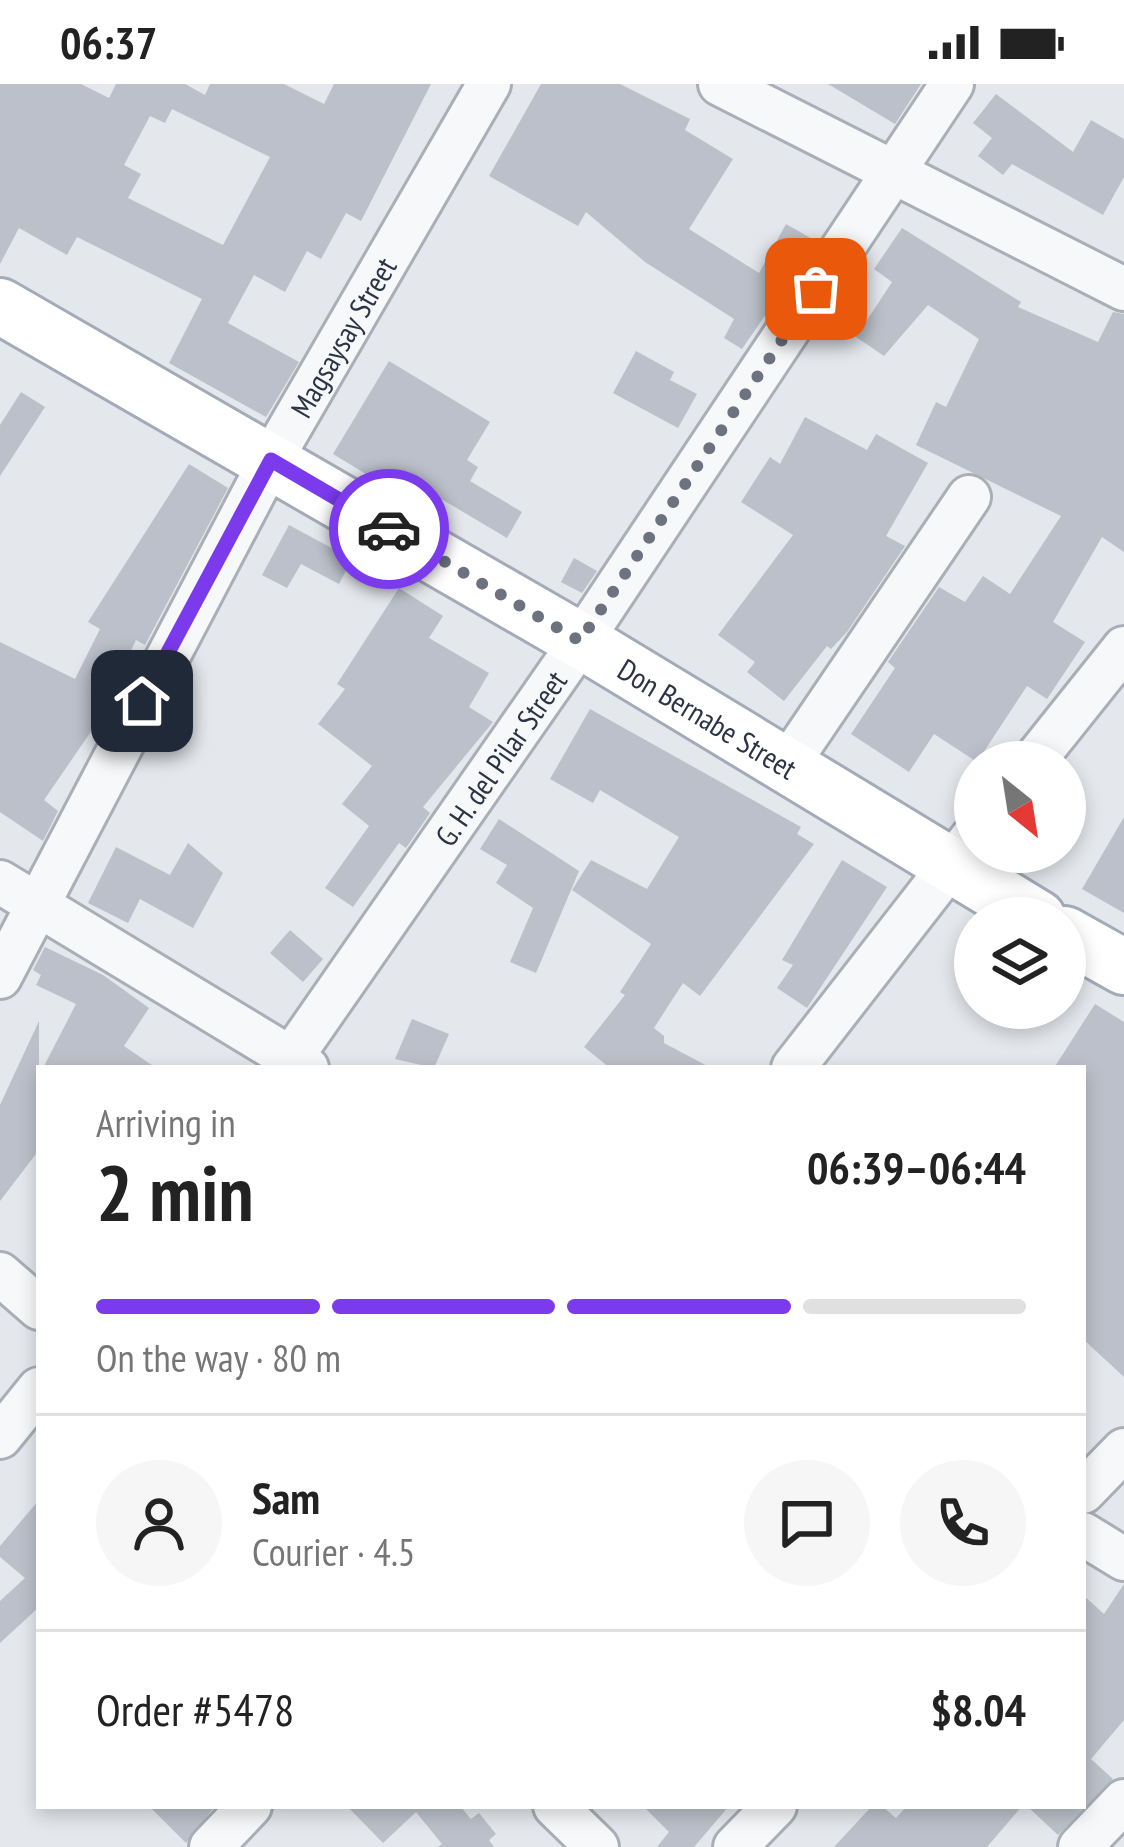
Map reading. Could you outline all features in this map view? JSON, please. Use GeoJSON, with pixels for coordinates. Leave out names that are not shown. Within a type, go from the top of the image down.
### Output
{"type":"FeatureCollection","features":[{"type":"Feature","properties":{"kind":"main road","name":"Don Bernabe Street"},"geometry":{"type":"LineString","coordinates":[[0,306],[580,641],[785,768],[954,846]]}},
{"type":"Feature","properties":{"kind":"main road","name":"Don Bernabe Street"},"geometry":{"type":"LineString","coordinates":[[987,873],[1014,897]]}},
{"type":"Feature","properties":{"kind":"main road"},"geometry":{"type":"LineString","coordinates":[[1086,946],[1124,968]]}},
{"type":"Feature","properties":{"kind":"street","name":"Magsaysay Street"},"geometry":{"type":"LineString","coordinates":[[0,977],[18,892],[489,84]]}},
{"type":"Feature","properties":{"kind":"street"},"geometry":{"type":"LineString","coordinates":[[720,84],[1124,290]]}},
{"type":"Feature","properties":{"kind":"street","name":"G. H. del Pilar Street"},"geometry":{"type":"LineString","coordinates":[[294,1065],[952,84]]}},
{"type":"Feature","properties":{"kind":"street"},"geometry":{"type":"LineString","coordinates":[[785,768],[969,497]]}},
{"type":"Feature","properties":{"kind":"street"},"geometry":{"type":"LineString","coordinates":[[1050,741],[1124,648]]}},
{"type":"Feature","properties":{"kind":"street"},"geometry":{"type":"LineString","coordinates":[[795,1065],[954,860]]}},
{"type":"Feature","properties":{"kind":"street"},"geometry":{"type":"LineString","coordinates":[[18,892],[294,1065]]}},
{"type":"Feature","properties":{"kind":"street"},"geometry":{"type":"LineString","coordinates":[[0,1274],[36,1305]]}},
{"type":"Feature","properties":{"kind":"street"},"geometry":{"type":"LineString","coordinates":[[0,1437],[36,1393]]}},
{"type":"Feature","properties":{"kind":"street"},"geometry":{"type":"LineString","coordinates":[[1086,1489],[1124,1450]]}},
{"type":"Feature","properties":{"kind":"street"},"geometry":{"type":"LineString","coordinates":[[1086,1536],[1124,1558]]}},
{"type":"Feature","properties":{"kind":"street"},"geometry":{"type":"LineString","coordinates":[[1079,1847],[1124,1802]]}},
{"type":"Feature","properties":{"kind":"street"},"geometry":{"type":"LineString","coordinates":[[211,1847],[247,1809]]}},
{"type":"Feature","properties":{"kind":"street"},"geometry":{"type":"LineString","coordinates":[[558,1809],[597,1847]]}},
{"type":"Feature","properties":{"kind":"street"},"geometry":{"type":"LineString","coordinates":[[735,1847],[772,1809]]}},
{"type":"Feature","properties":{"kind":"building"},"geometry":{"type":"Polygon","coordinates":[[[0,84],[81,84],[109,98],[116,84],[185,84],[205,95],[210,84],[284,84],[324,104],[334,84],[431,84],[361,221],[346,213],[321,259],[307,251],[285,292],[254,275],[228,323],[299,362],[266,417],[169,363],[202,299],[77,237],[67,255],[19,228],[0,264],[0,84]],[[172,109],[165,123],[150,116],[124,165],[141,174],[128,198],[223,245],[270,157],[172,109]]]}},
{"type":"Feature","properties":{"kind":"building"},"geometry":{"type":"Polygon","coordinates":[[[541,84],[620,84],[690,119],[685,130],[733,159],[689,229],[759,273],[786,224],[816,241],[742,349],[724,338],[734,319],[645,262],[586,212],[578,226],[489,176],[541,84]]]}},
{"type":"Feature","properties":{"kind":"building"},"geometry":{"type":"Polygon","coordinates":[[[828,84],[921,84],[895,124],[828,84]]]}},
{"type":"Feature","properties":{"kind":"building"},"geometry":{"type":"Polygon","coordinates":[[[996,94],[1073,152],[1091,120],[1124,139],[1124,177],[1103,215],[1012,164],[1003,175],[978,156],[992,138],[973,123],[996,94]]]}},
{"type":"Feature","properties":{"kind":"building"},"geometry":{"type":"Polygon","coordinates":[[[902,228],[1021,302],[1018,307],[1098,342],[1113,312],[1124,314],[1124,552],[1102,537],[1053,622],[1085,642],[1047,699],[1027,686],[991,741],[954,741],[954,747],[934,734],[909,772],[851,734],[895,668],[888,662],[939,587],[965,602],[983,576],[1010,594],[1061,516],[916,445],[936,402],[946,407],[979,339],[928,305],[884,356],[856,337],[892,282],[874,269],[902,228]]]}},
{"type":"Feature","properties":{"kind":"building"},"geometry":{"type":"Polygon","coordinates":[[[636,351],[674,372],[670,380],[697,394],[678,428],[613,393],[636,351]]]}},
{"type":"Feature","properties":{"kind":"building"},"geometry":{"type":"Polygon","coordinates":[[[389,361],[490,422],[467,460],[478,467],[470,481],[522,512],[507,538],[421,487],[412,502],[333,454],[389,361]]]}},
{"type":"Feature","properties":{"kind":"building"},"geometry":{"type":"Polygon","coordinates":[[[21,392],[45,407],[0,476],[0,425],[21,392]]]}},
{"type":"Feature","properties":{"kind":"building"},"geometry":{"type":"Polygon","coordinates":[[[805,417],[867,450],[876,434],[928,463],[886,536],[905,546],[847,632],[831,649],[827,646],[784,701],[747,672],[755,662],[718,635],[793,535],[741,502],[770,457],[780,464],[805,417]]]}},
{"type":"Feature","properties":{"kind":"building"},"geometry":{"type":"Polygon","coordinates":[[[189,464],[228,488],[145,645],[136,640],[90,733],[44,800],[58,811],[43,841],[0,812],[0,642],[75,679],[100,629],[88,622],[189,464]]]}},
{"type":"Feature","properties":{"kind":"building"},"geometry":{"type":"Polygon","coordinates":[[[289,525],[352,559],[339,584],[301,564],[287,588],[262,575],[289,525]]]}},
{"type":"Feature","properties":{"kind":"building"},"geometry":{"type":"Polygon","coordinates":[[[574,558],[597,571],[582,593],[561,582],[574,558]]]}},
{"type":"Feature","properties":{"kind":"building"},"geometry":{"type":"Polygon","coordinates":[[[399,588],[443,616],[429,638],[489,673],[469,707],[493,722],[423,807],[430,813],[406,848],[399,843],[353,907],[325,888],[369,826],[342,804],[372,766],[318,724],[345,689],[337,684],[399,588]]]}},
{"type":"Feature","properties":{"kind":"building"},"geometry":{"type":"Polygon","coordinates":[[[590,709],[801,827],[797,834],[814,844],[700,996],[683,983],[654,1028],[664,1036],[664,1043],[705,1065],[606,1065],[584,1047],[625,995],[620,992],[651,944],[572,890],[591,860],[647,889],[679,837],[600,790],[593,803],[550,779],[590,709]]]}},
{"type":"Feature","properties":{"kind":"building"},"geometry":{"type":"Polygon","coordinates":[[[1124,817],[1124,913],[1082,889],[1124,817]]]}},
{"type":"Feature","properties":{"kind":"building"},"geometry":{"type":"Polygon","coordinates":[[[499,819],[579,871],[536,973],[510,962],[533,908],[496,883],[507,865],[480,849],[499,819]]]}},
{"type":"Feature","properties":{"kind":"building"},"geometry":{"type":"Polygon","coordinates":[[[188,843],[223,873],[193,928],[140,899],[128,923],[88,903],[116,847],[170,875],[188,843]]]}},
{"type":"Feature","properties":{"kind":"building"},"geometry":{"type":"Polygon","coordinates":[[[842,860],[887,887],[807,1008],[777,988],[793,965],[782,960],[842,860]]]}},
{"type":"Feature","properties":{"kind":"building"},"geometry":{"type":"Polygon","coordinates":[[[290,930],[323,959],[303,982],[270,953],[290,930]]]}},
{"type":"Feature","properties":{"kind":"building"},"geometry":{"type":"Polygon","coordinates":[[[45,947],[103,975],[149,1008],[124,1046],[152,1065],[45,1065],[76,1004],[36,985],[41,975],[33,970],[45,947]]]}},
{"type":"Feature","properties":{"kind":"building"},"geometry":{"type":"Polygon","coordinates":[[[1095,1004],[1124,1022],[1124,1377],[1086,1342],[1086,1065],[1056,1065],[1079,1029],[1086,1029],[1086,1018],[1095,1004]]]}},
{"type":"Feature","properties":{"kind":"building"},"geometry":{"type":"Polygon","coordinates":[[[412,1019],[449,1034],[435,1065],[395,1059],[412,1019]]]}},
{"type":"Feature","properties":{"kind":"building"},"geometry":{"type":"Polygon","coordinates":[[[39,1021],[36,1154],[0,1201],[0,1105],[39,1021]]]}},
{"type":"Feature","properties":{"kind":"building"},"geometry":{"type":"Polygon","coordinates":[[[36,1504],[36,1610],[0,1643],[0,1601],[25,1578],[0,1557],[0,1546],[36,1504]]]}},
{"type":"Feature","properties":{"kind":"building"},"geometry":{"type":"Polygon","coordinates":[[[1124,1584],[1124,1720],[1091,1759],[1113,1779],[1086,1806],[1086,1598],[1104,1614],[1124,1584]]]}},
{"type":"Feature","properties":{"kind":"building"},"geometry":{"type":"Polygon","coordinates":[[[152,1809],[213,1809],[186,1843],[152,1809]]]}},
{"type":"Feature","properties":{"kind":"building"},"geometry":{"type":"Polygon","coordinates":[[[350,1809],[463,1809],[471,1819],[479,1813],[496,1834],[489,1840],[494,1847],[438,1847],[442,1844],[416,1812],[383,1843],[350,1809]]]}},
{"type":"Feature","properties":{"kind":"building"},"geometry":{"type":"Polygon","coordinates":[[[646,1809],[726,1809],[694,1847],[657,1847],[669,1832],[646,1809]]]}},
{"type":"Feature","properties":{"kind":"building"},"geometry":{"type":"Polygon","coordinates":[[[869,1809],[886,1809],[896,1818],[904,1809],[1019,1809],[987,1847],[834,1847],[869,1809]]]}},
{"type":"Feature","properties":{"kind":"building"},"geometry":{"type":"Polygon","coordinates":[[[1030,1809],[1084,1809],[1058,1835],[1030,1809]]]}},
{"type":"Feature","properties":{"kind":"way so far"},"geometry":{"type":"LineString","coordinates":[[389,529],[580,641],[816,289]]}},
{"type":"Feature","properties":{"kind":"route"},"geometry":{"type":"LineString","coordinates":[[142,701],[271,460],[389,529]]}}]}
